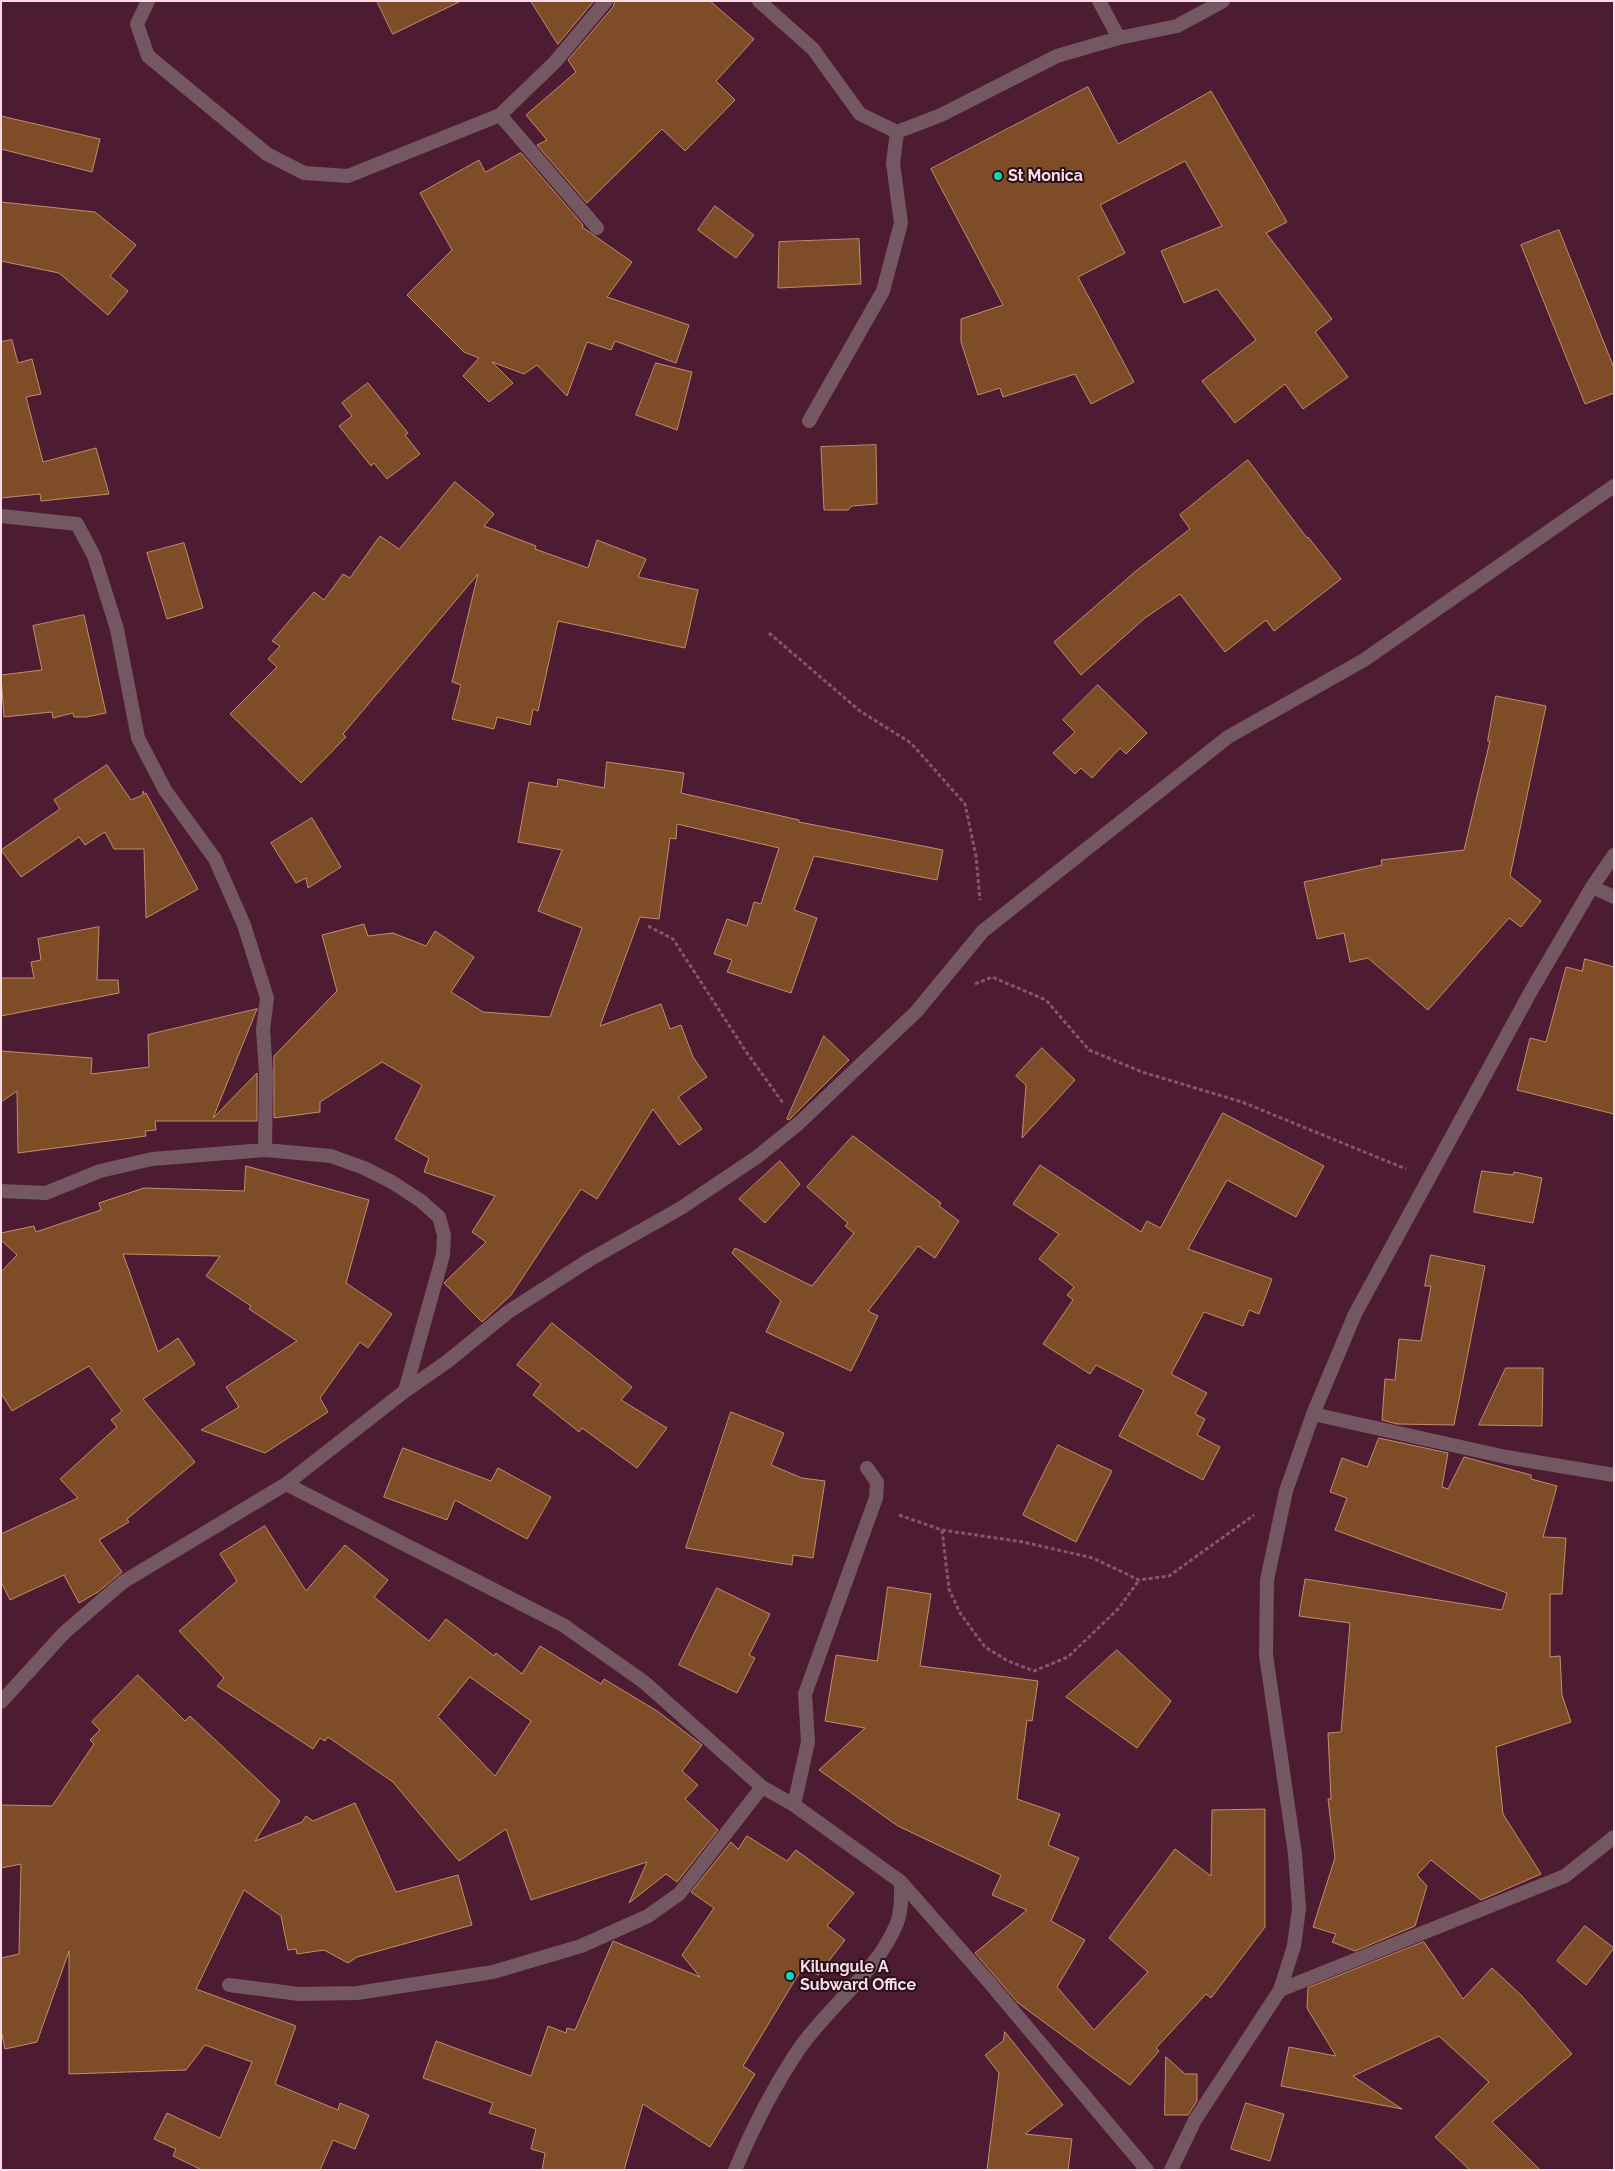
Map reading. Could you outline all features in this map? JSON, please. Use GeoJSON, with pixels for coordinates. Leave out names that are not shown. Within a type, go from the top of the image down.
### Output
{"type":"FeatureCollection","features":[{"type":"Feature","properties":{"kind":"street"},"geometry":{"type":"LineString","coordinates":[[148,1],[137,24],[148,56],[267,154],[304,173],[348,176],[500,115],[555,62],[606,1]]}},
{"type":"Feature","properties":{"kind":"street"},"geometry":{"type":"LineString","coordinates":[[759,1],[813,49],[860,114],[897,132],[942,115],[1057,56],[1119,38],[1178,26],[1224,1]]}},
{"type":"Feature","properties":{"kind":"street"},"geometry":{"type":"LineString","coordinates":[[1099,1],[1119,38]]}},
{"type":"Feature","properties":{"kind":"street"},"geometry":{"type":"LineString","coordinates":[[500,115],[597,228]]}},
{"type":"Feature","properties":{"kind":"street"},"geometry":{"type":"LineString","coordinates":[[808,422],[884,291],[901,223],[893,163],[897,132]]}},
{"type":"Feature","properties":{"kind":"street"},"geometry":{"type":"LineString","coordinates":[[1,1702],[64,1633],[123,1582],[286,1484],[405,1391],[448,1361],[508,1312],[589,1260],[681,1208],[757,1157],[798,1124],[916,1012],[983,931],[1228,737],[1364,660],[1614,486]]}},
{"type":"Feature","properties":{"kind":"street"},"geometry":{"type":"LineString","coordinates":[[1,516],[77,524],[94,556],[117,629],[138,738],[165,790],[215,859],[244,925],[267,998],[263,1029],[266,1073],[265,1150]]}},
{"type":"Feature","properties":{"kind":"street"},"geometry":{"type":"LineString","coordinates":[[1171,2170],[1195,2120],[1280,1990],[1294,1946],[1299,1908],[1295,1854],[1266,1655],[1267,1580],[1286,1491],[1313,1414],[1355,1314],[1531,990],[1592,886],[1614,855]]}},
{"type":"Feature","properties":{"kind":"street"},"geometry":{"type":"LineString","coordinates":[[1592,886],[1614,897]]}},
{"type":"Feature","properties":{"kind":"street"},"geometry":{"type":"LineString","coordinates":[[1,1191],[46,1193],[100,1171],[152,1159],[265,1150],[331,1156],[364,1168],[399,1187],[439,1217],[444,1235],[443,1255],[405,1391]]}},
{"type":"Feature","properties":{"kind":"street"},"geometry":{"type":"LineString","coordinates":[[1313,1414],[1506,1457],[1614,1475]]}},
{"type":"Feature","properties":{"kind":"street"},"geometry":{"type":"LineString","coordinates":[[794,1805],[808,1742],[805,1694],[876,1498],[877,1482],[867,1468]]}},
{"type":"Feature","properties":{"kind":"street"},"geometry":{"type":"LineString","coordinates":[[286,1484],[563,1625],[644,1682],[762,1787],[794,1805],[901,1882],[990,1982],[1147,2170]]}},
{"type":"Feature","properties":{"kind":"street"},"geometry":{"type":"LineString","coordinates":[[229,1985],[299,1994],[357,1993],[493,1972],[581,1946],[648,1916],[679,1894],[762,1787]]}},
{"type":"Feature","properties":{"kind":"street"},"geometry":{"type":"LineString","coordinates":[[1280,1990],[1565,1876],[1614,1837]]}},
{"type":"Feature","properties":{"kind":"street"},"geometry":{"type":"LineString","coordinates":[[735,2170],[767,2105],[798,2051],[855,1984],[888,1941],[897,1922],[901,1904],[901,1882]]}},
{"type":"Feature","properties":{"kind":"path"},"geometry":{"type":"LineString","coordinates":[[769,633],[860,711],[911,743],[966,804],[976,856],[983,931]]}},
{"type":"Feature","properties":{"kind":"path"},"geometry":{"type":"LineString","coordinates":[[648,926],[673,939],[747,1053],[798,1124]]}},
{"type":"Feature","properties":{"kind":"path"},"geometry":{"type":"LineString","coordinates":[[970,986],[992,977],[1046,1000],[1089,1050],[1142,1072],[1242,1102],[1430,1179]]}},
{"type":"Feature","properties":{"kind":"path"},"geometry":{"type":"LineString","coordinates":[[876,1498],[902,1518],[942,1530],[1023,1542],[1093,1558],[1139,1580],[1169,1576],[1286,1491]]}},
{"type":"Feature","properties":{"kind":"path"},"geometry":{"type":"LineString","coordinates":[[942,1530],[949,1589],[960,1613],[985,1647],[1008,1661],[1034,1671],[1068,1657],[1119,1608],[1139,1580]]}},
{"type":"Feature","properties":{"kind":"building"},"geometry":{"type":"Polygon","coordinates":[[[377,1],[461,1],[393,34],[377,1]]]}},
{"type":"Feature","properties":{"kind":"building"},"geometry":{"type":"Polygon","coordinates":[[[531,1],[594,1],[558,44],[531,1]]]}},
{"type":"Feature","properties":{"kind":"building"},"geometry":{"type":"Polygon","coordinates":[[[615,1],[710,1],[754,39],[716,81],[735,100],[685,151],[662,129],[587,203],[537,145],[547,140],[526,115],[576,72],[568,60],[613,7],[615,1]]]}},
{"type":"Feature","properties":{"kind":"building"},"geometry":{"type":"Polygon","coordinates":[[[1088,87],[1118,144],[1211,91],[1287,222],[1266,233],[1332,319],[1315,332],[1348,377],[1303,409],[1285,384],[1235,423],[1202,381],[1256,340],[1217,289],[1184,303],[1161,251],[1222,226],[1185,161],[1100,205],[1125,253],[1078,277],[1134,382],[1091,404],[1075,374],[1003,397],[1000,388],[978,395],[961,342],[961,319],[1003,305],[931,169],[1088,87]]]}},
{"type":"Feature","properties":{"kind":"building"},"geometry":{"type":"Polygon","coordinates":[[[1,116],[100,139],[92,172],[1,149],[1,116]]]}},
{"type":"Feature","properties":{"kind":"building"},"geometry":{"type":"Polygon","coordinates":[[[521,153],[583,225],[582,227],[632,262],[607,297],[689,325],[676,363],[615,341],[611,350],[587,342],[567,396],[537,365],[524,374],[492,362],[513,383],[489,402],[463,376],[479,358],[464,352],[407,295],[452,250],[420,193],[479,160],[485,172],[521,153]]]}},
{"type":"Feature","properties":{"kind":"building"},"geometry":{"type":"Polygon","coordinates":[[[1,202],[95,212],[136,245],[110,276],[128,291],[108,315],[59,273],[1,261],[1,202]]]}},
{"type":"Feature","properties":{"kind":"building"},"geometry":{"type":"Polygon","coordinates":[[[715,206],[754,235],[736,258],[698,230],[715,206]]]}},
{"type":"Feature","properties":{"kind":"building"},"geometry":{"type":"Polygon","coordinates":[[[1559,230],[1614,368],[1614,393],[1585,404],[1521,245],[1559,230]]]}},
{"type":"Feature","properties":{"kind":"building"},"geometry":{"type":"Polygon","coordinates":[[[859,239],[861,284],[778,288],[779,242],[859,239]]]}},
{"type":"Feature","properties":{"kind":"building"},"geometry":{"type":"Polygon","coordinates":[[[12,340],[18,363],[32,359],[41,394],[26,397],[43,462],[96,448],[109,494],[41,501],[40,494],[1,498],[1,342],[12,340]]]}},
{"type":"Feature","properties":{"kind":"building"},"geometry":{"type":"Polygon","coordinates":[[[656,363],[692,372],[677,430],[636,415],[656,363]]]}},
{"type":"Feature","properties":{"kind":"building"},"geometry":{"type":"Polygon","coordinates":[[[368,383],[408,433],[405,435],[420,454],[387,479],[374,463],[371,466],[339,426],[352,416],[342,403],[368,383]]]}},
{"type":"Feature","properties":{"kind":"building"},"geometry":{"type":"Polygon","coordinates":[[[876,445],[877,504],[852,506],[848,510],[824,510],[821,447],[876,445]]]}},
{"type":"Feature","properties":{"kind":"building"},"geometry":{"type":"Polygon","coordinates":[[[1248,460],[1307,538],[1341,579],[1274,631],[1266,620],[1225,652],[1180,594],[1145,618],[1081,675],[1054,642],[1136,571],[1190,529],[1180,515],[1248,460]]]}},
{"type":"Feature","properties":{"kind":"building"},"geometry":{"type":"Polygon","coordinates":[[[455,482],[494,514],[484,526],[536,546],[535,549],[588,568],[597,540],[646,559],[638,577],[698,590],[685,648],[558,621],[538,711],[533,709],[530,725],[497,717],[494,729],[452,719],[461,685],[452,682],[478,574],[343,734],[346,737],[301,783],[230,714],[277,667],[268,659],[280,646],[272,641],[314,592],[324,600],[343,574],[350,578],[380,536],[399,549],[455,482]]]}},
{"type":"Feature","properties":{"kind":"building"},"geometry":{"type":"Polygon","coordinates":[[[184,543],[203,608],[167,619],[147,553],[184,543]]]}},
{"type":"Feature","properties":{"kind":"building"},"geometry":{"type":"Polygon","coordinates":[[[84,615],[106,713],[86,717],[74,717],[73,713],[53,718],[52,712],[4,717],[1,675],[42,670],[33,626],[84,615]]]}},
{"type":"Feature","properties":{"kind":"building"},"geometry":{"type":"Polygon","coordinates":[[[1098,685],[1147,733],[1126,754],[1120,748],[1092,778],[1081,768],[1075,774],[1053,753],[1075,732],[1063,720],[1098,685]]]}},
{"type":"Feature","properties":{"kind":"building"},"geometry":{"type":"Polygon","coordinates":[[[1496,696],[1546,706],[1510,876],[1541,901],[1521,927],[1509,918],[1428,1010],[1368,958],[1350,962],[1344,933],[1317,939],[1304,882],[1382,865],[1381,860],[1464,850],[1490,741],[1488,741],[1496,696]]]}},
{"type":"Feature","properties":{"kind":"building"},"geometry":{"type":"Polygon","coordinates":[[[607,762],[684,773],[681,793],[799,820],[799,822],[943,850],[937,880],[814,856],[794,910],[817,918],[791,993],[727,972],[732,960],[714,954],[727,919],[747,926],[754,902],[761,904],[779,848],[677,824],[676,839],[670,838],[659,919],[640,917],[600,1026],[661,1004],[670,1029],[681,1025],[693,1057],[707,1077],[678,1097],[702,1129],[679,1145],[653,1109],[597,1199],[581,1189],[511,1295],[482,1322],[444,1283],[486,1242],[472,1232],[495,1196],[424,1172],[429,1158],[395,1139],[422,1085],[382,1062],[320,1102],[320,1112],[274,1118],[274,1056],[337,991],[322,935],[364,924],[368,936],[393,933],[426,946],[435,931],[474,957],[451,992],[483,1012],[550,1017],[582,928],[538,911],[562,850],[518,842],[529,782],[557,787],[558,779],[604,788],[607,762]]]}},
{"type":"Feature","properties":{"kind":"building"},"geometry":{"type":"Polygon","coordinates":[[[107,765],[131,800],[143,795],[143,791],[144,794],[146,793],[198,889],[146,918],[144,849],[114,849],[105,832],[85,845],[79,837],[21,877],[1,850],[60,809],[54,800],[107,765]]]}},
{"type":"Feature","properties":{"kind":"building"},"geometry":{"type":"Polygon","coordinates":[[[312,818],[341,867],[308,888],[306,878],[296,883],[271,843],[312,818]]]}},
{"type":"Feature","properties":{"kind":"building"},"geometry":{"type":"Polygon","coordinates":[[[99,927],[97,980],[118,980],[119,993],[1,1016],[1,978],[34,978],[31,962],[41,960],[38,939],[99,927]]]}},
{"type":"Feature","properties":{"kind":"building"},"geometry":{"type":"Polygon","coordinates":[[[1585,959],[1614,967],[1614,1114],[1517,1090],[1530,1038],[1546,1042],[1566,967],[1582,971],[1585,959]]]}},
{"type":"Feature","properties":{"kind":"building"},"geometry":{"type":"Polygon","coordinates":[[[257,1009],[213,1118],[257,1073],[257,1121],[155,1121],[156,1130],[145,1131],[146,1136],[18,1153],[17,1091],[1,1102],[1,1051],[92,1058],[91,1074],[149,1067],[148,1035],[257,1009]]]}},
{"type":"Feature","properties":{"kind":"building"},"geometry":{"type":"Polygon","coordinates":[[[824,1036],[849,1060],[789,1120],[787,1119],[824,1036]]]}},
{"type":"Feature","properties":{"kind":"building"},"geometry":{"type":"Polygon","coordinates":[[[1042,1048],[1075,1080],[1022,1138],[1026,1085],[1016,1076],[1042,1048]]]}},
{"type":"Feature","properties":{"kind":"building"},"geometry":{"type":"Polygon","coordinates":[[[1223,1113],[1324,1166],[1296,1217],[1227,1180],[1188,1249],[1272,1279],[1259,1314],[1249,1310],[1243,1326],[1204,1312],[1171,1374],[1207,1393],[1195,1414],[1205,1419],[1197,1435],[1220,1447],[1203,1480],[1119,1436],[1144,1390],[1096,1365],[1090,1374],[1043,1344],[1073,1300],[1067,1295],[1074,1287],[1039,1259],[1059,1234],[1013,1204],[1040,1165],[1141,1232],[1147,1221],[1160,1228],[1223,1113]]]}},
{"type":"Feature","properties":{"kind":"building"},"geometry":{"type":"Polygon","coordinates":[[[853,1136],[941,1203],[939,1206],[959,1221],[935,1258],[918,1246],[868,1311],[878,1316],[851,1371],[766,1332],[781,1301],[732,1253],[735,1248],[812,1286],[854,1233],[845,1226],[848,1223],[807,1187],[853,1136]]]}},
{"type":"Feature","properties":{"kind":"building"},"geometry":{"type":"Polygon","coordinates":[[[780,1161],[800,1184],[765,1223],[739,1199],[780,1161]]]}},
{"type":"Feature","properties":{"kind":"building"},"geometry":{"type":"Polygon","coordinates":[[[246,1166],[369,1200],[346,1283],[392,1314],[368,1348],[360,1342],[320,1398],[328,1412],[265,1453],[201,1430],[239,1407],[226,1387],[297,1341],[249,1309],[251,1306],[206,1276],[220,1256],[123,1254],[158,1352],[178,1338],[195,1364],[143,1399],[195,1462],[127,1519],[129,1522],[99,1540],[122,1572],[98,1592],[79,1603],[64,1575],[10,1600],[1,1582],[1,1534],[78,1498],[60,1479],[117,1427],[111,1420],[122,1411],[89,1366],[12,1411],[1,1393],[1,1272],[17,1255],[1,1240],[1,1233],[34,1226],[36,1232],[101,1210],[99,1203],[144,1188],[244,1191],[246,1166]]]}},
{"type":"Feature","properties":{"kind":"building"},"geometry":{"type":"Polygon","coordinates":[[[1482,1171],[1513,1175],[1514,1172],[1542,1178],[1533,1223],[1474,1212],[1482,1171]]]}},
{"type":"Feature","properties":{"kind":"building"},"geometry":{"type":"Polygon","coordinates":[[[1431,1255],[1485,1266],[1454,1425],[1397,1424],[1382,1420],[1385,1379],[1395,1380],[1399,1339],[1421,1341],[1431,1286],[1425,1286],[1431,1255]]]}},
{"type":"Feature","properties":{"kind":"building"},"geometry":{"type":"Polygon","coordinates":[[[552,1323],[632,1387],[621,1400],[667,1428],[637,1468],[582,1428],[579,1432],[533,1395],[541,1384],[517,1365],[552,1323]]]}},
{"type":"Feature","properties":{"kind":"building"},"geometry":{"type":"Polygon","coordinates":[[[1506,1368],[1543,1368],[1542,1426],[1479,1425],[1506,1368]]]}},
{"type":"Feature","properties":{"kind":"building"},"geometry":{"type":"Polygon","coordinates":[[[731,1412],[784,1433],[771,1465],[802,1478],[825,1481],[813,1558],[793,1555],[792,1565],[686,1548],[731,1412]]]}},
{"type":"Feature","properties":{"kind":"building"},"geometry":{"type":"Polygon","coordinates":[[[1379,1438],[1448,1453],[1442,1487],[1448,1489],[1464,1457],[1531,1475],[1531,1479],[1557,1486],[1543,1537],[1566,1538],[1562,1594],[1550,1594],[1550,1657],[1560,1656],[1562,1695],[1571,1722],[1496,1747],[1503,1814],[1541,1874],[1481,1900],[1431,1860],[1417,1875],[1427,1886],[1415,1926],[1355,1951],[1332,1942],[1336,1934],[1313,1927],[1335,1858],[1328,1799],[1331,1799],[1328,1733],[1341,1732],[1350,1623],[1299,1616],[1305,1579],[1502,1610],[1507,1593],[1335,1530],[1347,1498],[1330,1492],[1342,1458],[1367,1467],[1379,1438]]]}},
{"type":"Feature","properties":{"kind":"building"},"geometry":{"type":"Polygon","coordinates":[[[1058,1445],[1112,1471],[1076,1542],[1023,1515],[1058,1445]]]}},
{"type":"Feature","properties":{"kind":"building"},"geometry":{"type":"Polygon","coordinates":[[[403,1448],[491,1481],[498,1468],[551,1497],[527,1539],[455,1500],[447,1520],[384,1497],[403,1448]]]}},
{"type":"Feature","properties":{"kind":"building"},"geometry":{"type":"Polygon","coordinates":[[[265,1526],[306,1591],[345,1545],[388,1580],[374,1597],[429,1641],[446,1619],[494,1656],[496,1653],[522,1674],[540,1646],[601,1684],[604,1679],[657,1711],[702,1745],[682,1771],[698,1785],[685,1799],[718,1830],[677,1882],[666,1874],[629,1903],[647,1862],[531,1900],[506,1829],[459,1861],[393,1782],[328,1737],[325,1741],[320,1738],[313,1749],[217,1686],[224,1678],[179,1631],[237,1581],[220,1554],[265,1526]],[[470,1677],[438,1717],[495,1776],[531,1721],[470,1677]]]}},
{"type":"Feature","properties":{"kind":"building"},"geometry":{"type":"Polygon","coordinates":[[[888,1587],[931,1594],[920,1666],[1038,1681],[1032,1721],[1027,1720],[1017,1799],[1060,1814],[1048,1845],[1079,1858],[1051,1921],[1085,1940],[1057,1987],[1094,2030],[1148,1972],[1109,1938],[1175,1849],[1211,1876],[1212,1810],[1265,1809],[1265,1927],[1211,1998],[1206,1994],[1156,2048],[1159,2051],[1130,2085],[1018,2003],[975,1953],[1027,1910],[992,1895],[1001,1875],[898,1826],[819,1770],[865,1728],[825,1721],[836,1655],[877,1661],[888,1587]]]}},
{"type":"Feature","properties":{"kind":"building"},"geometry":{"type":"Polygon","coordinates":[[[717,1588],[770,1614],[749,1655],[755,1658],[737,1693],[679,1665],[717,1588]]]}},
{"type":"Feature","properties":{"kind":"building"},"geometry":{"type":"Polygon","coordinates":[[[1117,1650],[1171,1701],[1137,1748],[1066,1697],[1117,1650]]]}},
{"type":"Feature","properties":{"kind":"building"},"geometry":{"type":"Polygon","coordinates":[[[138,1675],[185,1721],[190,1716],[280,1801],[255,1841],[302,1822],[306,1816],[313,1821],[355,1803],[396,1892],[458,1875],[472,1925],[357,1957],[348,1963],[324,1950],[297,1954],[296,1949],[288,1950],[281,1916],[244,1890],[196,1989],[296,2026],[275,2084],[338,2110],[340,2103],[369,2115],[355,2149],[333,2140],[320,2170],[202,2170],[173,2156],[176,2149],[154,2139],[167,2113],[220,2138],[252,2062],[205,2045],[186,2070],[69,2074],[69,1951],[37,2042],[5,2049],[1,2030],[1,1958],[19,1954],[21,1864],[1,1868],[1,1805],[52,1806],[94,1744],[90,1740],[100,1730],[92,1722],[138,1675]]]}},
{"type":"Feature","properties":{"kind":"building"},"geometry":{"type":"Polygon","coordinates":[[[747,1836],[787,1861],[796,1850],[854,1893],[827,1926],[845,1940],[818,1975],[804,1965],[743,2066],[755,2074],[710,2147],[643,2104],[624,2170],[542,2170],[545,2153],[531,2149],[536,2129],[489,2113],[493,2103],[423,2078],[436,2041],[531,2076],[548,2026],[566,2033],[567,2028],[575,2030],[613,1941],[700,1977],[682,1955],[714,1908],[691,1892],[731,1842],[738,1849],[747,1836]]]}},
{"type":"Feature","properties":{"kind":"building"},"geometry":{"type":"Polygon","coordinates":[[[1585,1926],[1614,1948],[1586,1985],[1557,1961],[1585,1926]]]}},
{"type":"Feature","properties":{"kind":"building"},"geometry":{"type":"Polygon","coordinates":[[[1424,1942],[1463,1999],[1492,1968],[1522,1996],[1572,2054],[1492,2122],[1540,2170],[1470,2170],[1435,2137],[1489,2082],[1439,2036],[1353,2076],[1402,2109],[1281,2086],[1289,2047],[1336,2056],[1307,2008],[1308,1988],[1424,1942]]]}},
{"type":"Feature","properties":{"kind":"building"},"geometry":{"type":"Polygon","coordinates":[[[1005,2032],[1063,2105],[1025,2134],[1072,2139],[1068,2170],[987,2170],[999,2073],[985,2055],[1003,2041],[1005,2032]]]}},
{"type":"Feature","properties":{"kind":"building"},"geometry":{"type":"Polygon","coordinates":[[[1166,2057],[1185,2074],[1197,2074],[1197,2101],[1188,2115],[1165,2115],[1166,2057]]]}},
{"type":"Feature","properties":{"kind":"building"},"geometry":{"type":"Polygon","coordinates":[[[1246,2103],[1284,2114],[1270,2161],[1231,2149],[1246,2103]]]}},
{"type":"Feature","properties":{"kind":"place","name":"St Monica"},"geometry":{"type":"Point","coordinates":[998,176]}},
{"type":"Feature","properties":{"kind":"place","name":"Kilungule A Subward Office"},"geometry":{"type":"Point","coordinates":[790,1976]}}]}
